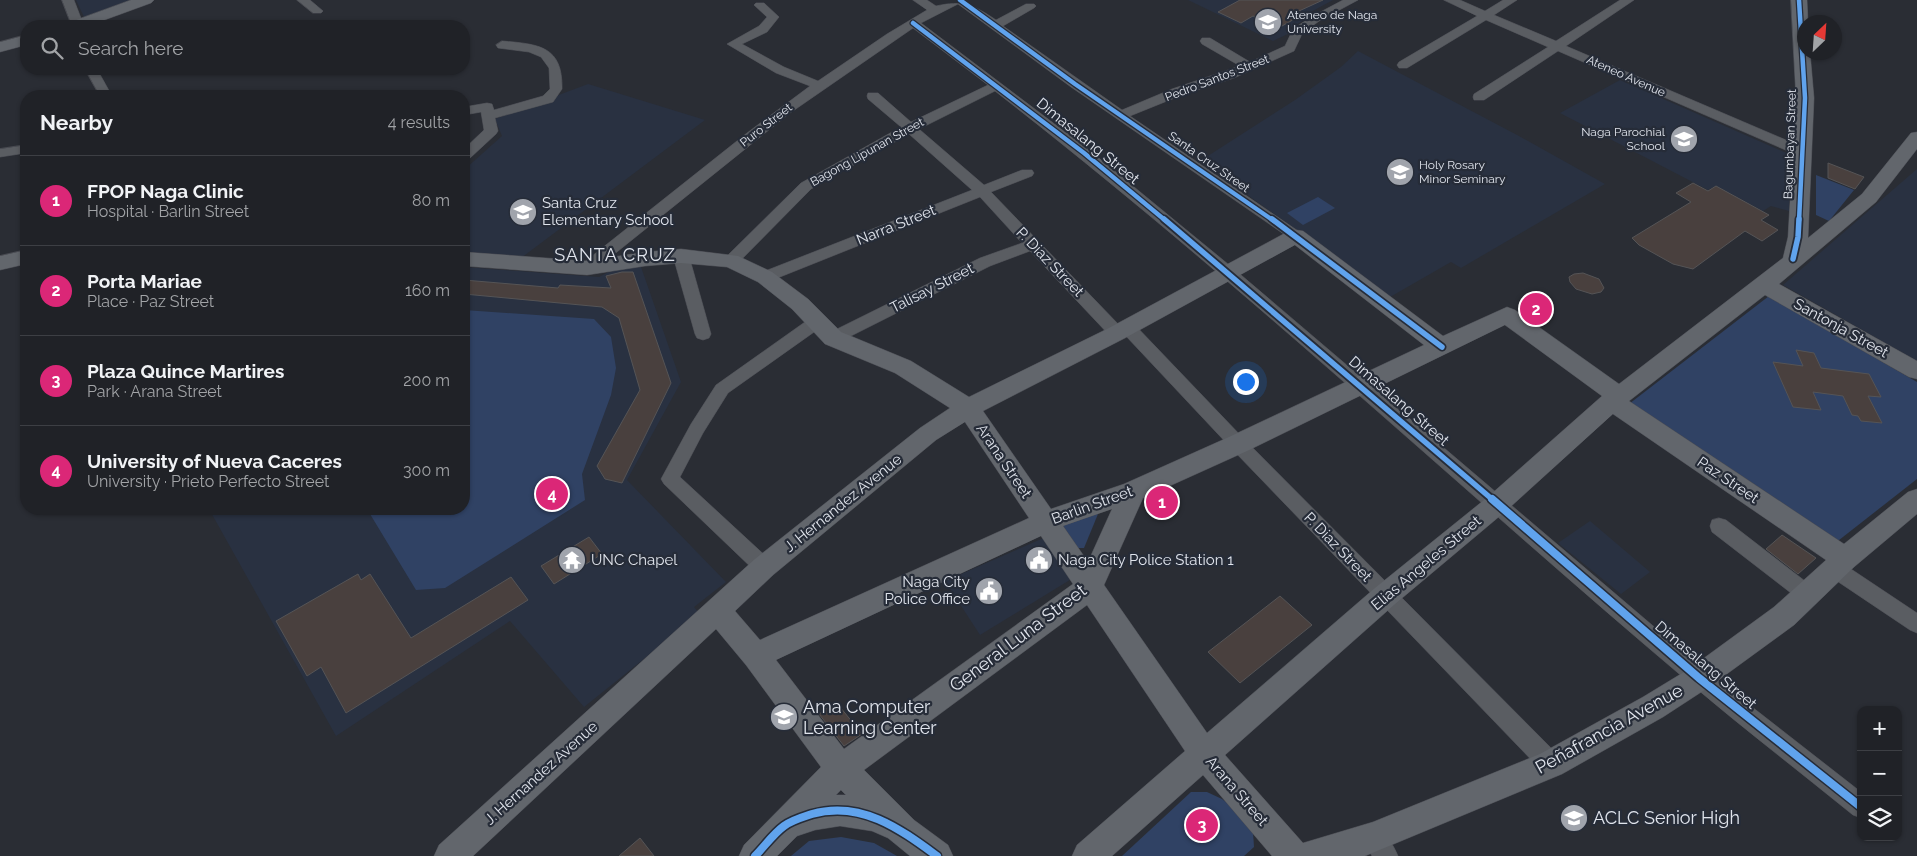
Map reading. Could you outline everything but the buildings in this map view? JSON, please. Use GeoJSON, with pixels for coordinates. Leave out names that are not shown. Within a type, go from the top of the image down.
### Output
{"type":"FeatureCollection","features":[{"type":"Feature","properties":{"kind":"street"},"geometry":{"type":"LineString","coordinates":[[68,0],[75,20]]}},
{"type":"Feature","properties":{"kind":"street"},"geometry":{"type":"LineString","coordinates":[[93,20],[146,0]]}},
{"type":"Feature","properties":{"kind":"street"},"geometry":{"type":"LineString","coordinates":[[303,0],[317,11]]}},
{"type":"Feature","properties":{"kind":"street"},"geometry":{"type":"LineString","coordinates":[[919,0],[935,10]]}},
{"type":"Feature","properties":{"kind":"street","name":"Puro Street"},"geometry":{"type":"LineString","coordinates":[[587,268],[779,114],[913,23],[935,10],[959,0]]}},
{"type":"Feature","properties":{"kind":"street","name":"Santa Cruz Street"},"geometry":{"type":"LineString","coordinates":[[959,0],[1296,236],[1442,346]]}},
{"type":"Feature","properties":{"kind":"street"},"geometry":{"type":"LineString","coordinates":[[1018,0],[1036,3]]}},
{"type":"Feature","properties":{"kind":"street","name":"Pedro Santos Street"},"geometry":{"type":"LineString","coordinates":[[1122,115],[1177,92],[1208,84],[1290,48],[1297,32],[1315,19],[1352,0]]}},
{"type":"Feature","properties":{"kind":"street","name":"Ateneo Avenue"},"geometry":{"type":"LineString","coordinates":[[1450,0],[1802,152]]}},
{"type":"Feature","properties":{"kind":"street"},"geometry":{"type":"LineString","coordinates":[[1403,65],[1511,0]]}},
{"type":"Feature","properties":{"kind":"street"},"geometry":{"type":"LineString","coordinates":[[1479,97],[1628,0]]}},
{"type":"Feature","properties":{"kind":"street","name":"Bagumbayan Street"},"geometry":{"type":"LineString","coordinates":[[1793,259],[1798,237],[1805,98],[1799,0]]}},
{"type":"Feature","properties":{"kind":"street"},"geometry":{"type":"LineString","coordinates":[[996,25],[1036,3]]}},
{"type":"Feature","properties":{"kind":"street"},"geometry":{"type":"LineString","coordinates":[[760,5],[773,17],[763,29],[733,44],[780,70],[818,86]]}},
{"type":"Feature","properties":{"kind":"street","name":"Dimasalang Street"},"geometry":{"type":"LineString","coordinates":[[913,23],[1084,153],[1362,386],[1699,678],[1857,804]]}},
{"type":"Feature","properties":{"kind":"street"},"geometry":{"type":"LineString","coordinates":[[1206,40],[1250,67]]}},
{"type":"Feature","properties":{"kind":"street"},"geometry":{"type":"LineString","coordinates":[[0,47],[20,42]]}},
{"type":"Feature","properties":{"kind":"street"},"geometry":{"type":"LineString","coordinates":[[489,116],[548,99],[556,89],[555,67],[552,59],[540,51],[502,45]]}},
{"type":"Feature","properties":{"kind":"street"},"geometry":{"type":"LineString","coordinates":[[94,75],[103,90]]}},
{"type":"Feature","properties":{"kind":"street","name":"Bagong Lipunan Street"},"geometry":{"type":"LineString","coordinates":[[731,261],[806,186],[910,128],[997,85]]}},
{"type":"Feature","properties":{"kind":"street","name":"P. Diaz Street"},"geometry":{"type":"LineString","coordinates":[[873,96],[982,191],[1033,244],[1238,444],[1551,764]]}},
{"type":"Feature","properties":{"kind":"street"},"geometry":{"type":"LineString","coordinates":[[470,110],[487,108],[491,131],[470,150]]}},
{"type":"Feature","properties":{"kind":"street","name":"Elias Angeles Street"},"geometry":{"type":"LineString","coordinates":[[1088,856],[1385,596],[1498,503],[1615,398],[1764,285],[1793,259],[1869,198],[1917,137]]}},
{"type":"Feature","properties":{"kind":"street"},"geometry":{"type":"LineString","coordinates":[[0,150],[20,149]]}},
{"type":"Feature","properties":{"kind":"street","name":"Narra Street"},"geometry":{"type":"LineString","coordinates":[[765,277],[1027,173]]}},
{"type":"Feature","properties":{"kind":"street","name":"J. Hernandez Avenue"},"geometry":{"type":"LineString","coordinates":[[450,856],[764,567],[928,434],[968,408],[1122,330],[1296,236]]}},
{"type":"Feature","properties":{"kind":"street","name":"Talisay Street"},"geometry":{"type":"LineString","coordinates":[[833,338],[985,262],[1033,244]]}},
{"type":"Feature","properties":{"kind":"street"},"geometry":{"type":"LineString","coordinates":[[681,256],[703,334]]}},
{"type":"Feature","properties":{"kind":"street","name":"Arana Street"},"geometry":{"type":"LineString","coordinates":[[470,258],[587,268],[645,259],[681,256],[731,261],[765,277],[818,321],[833,338],[903,367],[968,408],[1205,755],[1293,856]]}},
{"type":"Feature","properties":{"kind":"street"},"geometry":{"type":"LineString","coordinates":[[0,263],[20,258]]}},
{"type":"Feature","properties":{"kind":"street","name":"Santonja Street"},"geometry":{"type":"LineString","coordinates":[[1764,285],[1917,371]]}},
{"type":"Feature","properties":{"kind":"street","name":"Barlin Street"},"geometry":{"type":"LineString","coordinates":[[756,656],[1045,522],[1133,491],[1238,444],[1362,386],[1507,314]]}},
{"type":"Feature","properties":{"kind":"street","name":"Paz Street"},"geometry":{"type":"LineString","coordinates":[[1507,314],[1615,398],[1840,564]]}},
{"type":"Feature","properties":{"kind":"street"},"geometry":{"type":"LineString","coordinates":[[764,567],[670,479],[697,429],[722,389],[818,321]]}},
{"type":"Feature","properties":{"kind":"street","name":"General Luna Street"},"geometry":{"type":"LineString","coordinates":[[755,856],[841,769],[1090,587],[1133,491]]}},
{"type":"Feature","properties":{"kind":"street","name":"Peñafrancia Avenue"},"geometry":{"type":"LineString","coordinates":[[1310,856],[1380,847],[1551,764],[1653,707],[1699,678],[1784,616],[1840,564],[1917,499]]}},
{"type":"Feature","properties":{"kind":"street"},"geometry":{"type":"LineString","coordinates":[[1719,526],[1807,594]]}},
{"type":"Feature","properties":{"kind":"street"},"geometry":{"type":"LineString","coordinates":[[1840,564],[1917,624]]}},
{"type":"Feature","properties":{"kind":"street"},"geometry":{"type":"LineString","coordinates":[[718,611],[756,656],[841,769],[903,831]]}},
{"type":"Feature","properties":{"kind":"street"},"geometry":{"type":"LineString","coordinates":[[784,826],[809,815],[831,810],[849,810],[879,817],[903,831],[937,856]]}},
{"type":"Feature","properties":{"kind":"shaded area"},"geometry":{"type":"Polygon","coordinates":[[[76,0],[133,0],[134,1],[84,17],[76,0]]]}},
{"type":"Feature","properties":{"kind":"shaded area","name":"Ateneo de Naga University"},"geometry":{"type":"Polygon","coordinates":[[[1188,0],[1333,0],[1309,13],[1313,15],[1290,28],[1294,31],[1273,41],[1188,0]]]}},
{"type":"Feature","properties":{"kind":"shaded area","name":"Holy Rosary Minor Seminary"},"geometry":{"type":"Polygon","coordinates":[[[1358,51],[1605,184],[1461,268],[1451,262],[1390,297],[1200,161],[1295,100],[1341,67],[1358,51]]]}},
{"type":"Feature","properties":{"kind":"shaded area","name":"Naga Parochial School"},"geometry":{"type":"Polygon","coordinates":[[[1620,80],[1791,155],[1789,211],[1771,206],[1763,211],[1716,186],[1708,190],[1560,113],[1620,80]]]}},
{"type":"Feature","properties":{"kind":"shaded area","name":"Santa Cruz Elementary School"},"geometry":{"type":"Polygon","coordinates":[[[588,84],[705,120],[521,258],[470,254],[470,165],[502,136],[495,119],[588,84]]]}},
{"type":"Feature","properties":{"kind":"shaded area"},"geometry":{"type":"Polygon","coordinates":[[[1917,169],[1917,361],[1783,285],[1917,169]]]}},
{"type":"Feature","properties":{"kind":"shaded area"},"geometry":{"type":"Polygon","coordinates":[[[1816,175],[1854,190],[1829,221],[1816,215],[1816,175]]]}},
{"type":"Feature","properties":{"kind":"shaded area"},"geometry":{"type":"Polygon","coordinates":[[[1318,197],[1335,208],[1303,225],[1287,213],[1318,197]]]}},
{"type":"Feature","properties":{"kind":"shaded area"},"geometry":{"type":"Polygon","coordinates":[[[640,264],[681,382],[627,480],[726,582],[694,607],[700,614],[584,707],[510,621],[336,736],[212,515],[470,515],[470,267],[599,277],[616,268],[640,264]]]}},
{"type":"Feature","properties":{"kind":"shaded area"},"geometry":{"type":"Polygon","coordinates":[[[1769,296],[1917,382],[1917,479],[1834,544],[1629,404],[1769,296]]]}},
{"type":"Feature","properties":{"kind":"shaded area"},"geometry":{"type":"Polygon","coordinates":[[[470,310],[594,319],[611,337],[616,368],[611,395],[582,474],[585,500],[445,588],[416,590],[371,515],[470,515],[470,310]]]}},
{"type":"Feature","properties":{"kind":"shaded area"},"geometry":{"type":"Polygon","coordinates":[[[1097,512],[1098,514],[1084,548],[1076,548],[1061,526],[1097,512]]]}},
{"type":"Feature","properties":{"kind":"shaded area"},"geometry":{"type":"Polygon","coordinates":[[[1590,521],[1650,572],[1621,594],[1558,543],[1590,521]]]}},
{"type":"Feature","properties":{"kind":"shaded area"},"geometry":{"type":"Polygon","coordinates":[[[1046,537],[1073,578],[980,635],[945,581],[1046,537]]]}},
{"type":"Feature","properties":{"kind":"shaded area"},"geometry":{"type":"Polygon","coordinates":[[[1191,792],[1207,792],[1222,799],[1245,818],[1253,832],[1254,847],[1244,856],[1122,856],[1191,792]]]}},
{"type":"Feature","properties":{"kind":"shaded area"},"geometry":{"type":"Polygon","coordinates":[[[841,837],[874,843],[897,856],[791,856],[809,841],[841,837]]]}},
{"type":"Feature","properties":{"kind":"cycle path"},"geometry":{"type":"LineString","coordinates":[[960,0],[1075,84],[1296,236],[1442,347]]}},
{"type":"Feature","properties":{"kind":"cycle path"},"geometry":{"type":"LineString","coordinates":[[1793,259],[1798,237],[1805,98],[1799,0]]}},
{"type":"Feature","properties":{"kind":"cycle path"},"geometry":{"type":"LineString","coordinates":[[913,23],[1084,153],[1229,273],[1699,678],[1857,804]]}},
{"type":"Feature","properties":{"kind":"cycle path"},"geometry":{"type":"LineString","coordinates":[[755,856],[784,826],[815,813],[837,810],[853,811],[883,820],[937,856]]}},
{"type":"Feature","properties":{"kind":"place","name":"Ateneo de Naga University"},"geometry":{"type":"Point","coordinates":[1268,22]}},
{"type":"Feature","properties":{"kind":"place","name":"Naga Parochial School"},"geometry":{"type":"Point","coordinates":[1684,139]}},
{"type":"Feature","properties":{"kind":"place","name":"Holy Rosary Minor Seminary"},"geometry":{"type":"Point","coordinates":[1400,172]}},
{"type":"Feature","properties":{"kind":"place","name":"Santa Cruz Elementary School"},"geometry":{"type":"Point","coordinates":[523,212]}},
{"type":"Feature","properties":{"kind":"place","name":"Porta Mariae"},"geometry":{"type":"Point","coordinates":[1536,309]}},
{"type":"Feature","properties":{"kind":"place","name":"University of Nueva Caceres"},"geometry":{"type":"Point","coordinates":[552,494]}},
{"type":"Feature","properties":{"kind":"place","name":"FPOP Naga Clinic"},"geometry":{"type":"Point","coordinates":[1162,502]}},
{"type":"Feature","properties":{"kind":"place","name":"UNC Chapel"},"geometry":{"type":"Point","coordinates":[572,560]}},
{"type":"Feature","properties":{"kind":"place","name":"Naga City Police Station 1"},"geometry":{"type":"Point","coordinates":[1039,560]}},
{"type":"Feature","properties":{"kind":"place","name":"Naga City Police Office"},"geometry":{"type":"Point","coordinates":[989,591]}},
{"type":"Feature","properties":{"kind":"place","name":"Ama Computer Learning Center"},"geometry":{"type":"Point","coordinates":[784,717]}},
{"type":"Feature","properties":{"kind":"place","name":"ACLC Senior High"},"geometry":{"type":"Point","coordinates":[1574,818]}},
{"type":"Feature","properties":{"kind":"place","name":"Plaza Quince Martires"},"geometry":{"type":"Point","coordinates":[1202,825]}},
{"type":"Feature","properties":{"kind":"district","name":"SANTA CRUZ"},"geometry":{"type":"Point","coordinates":[615,255]}}]}
